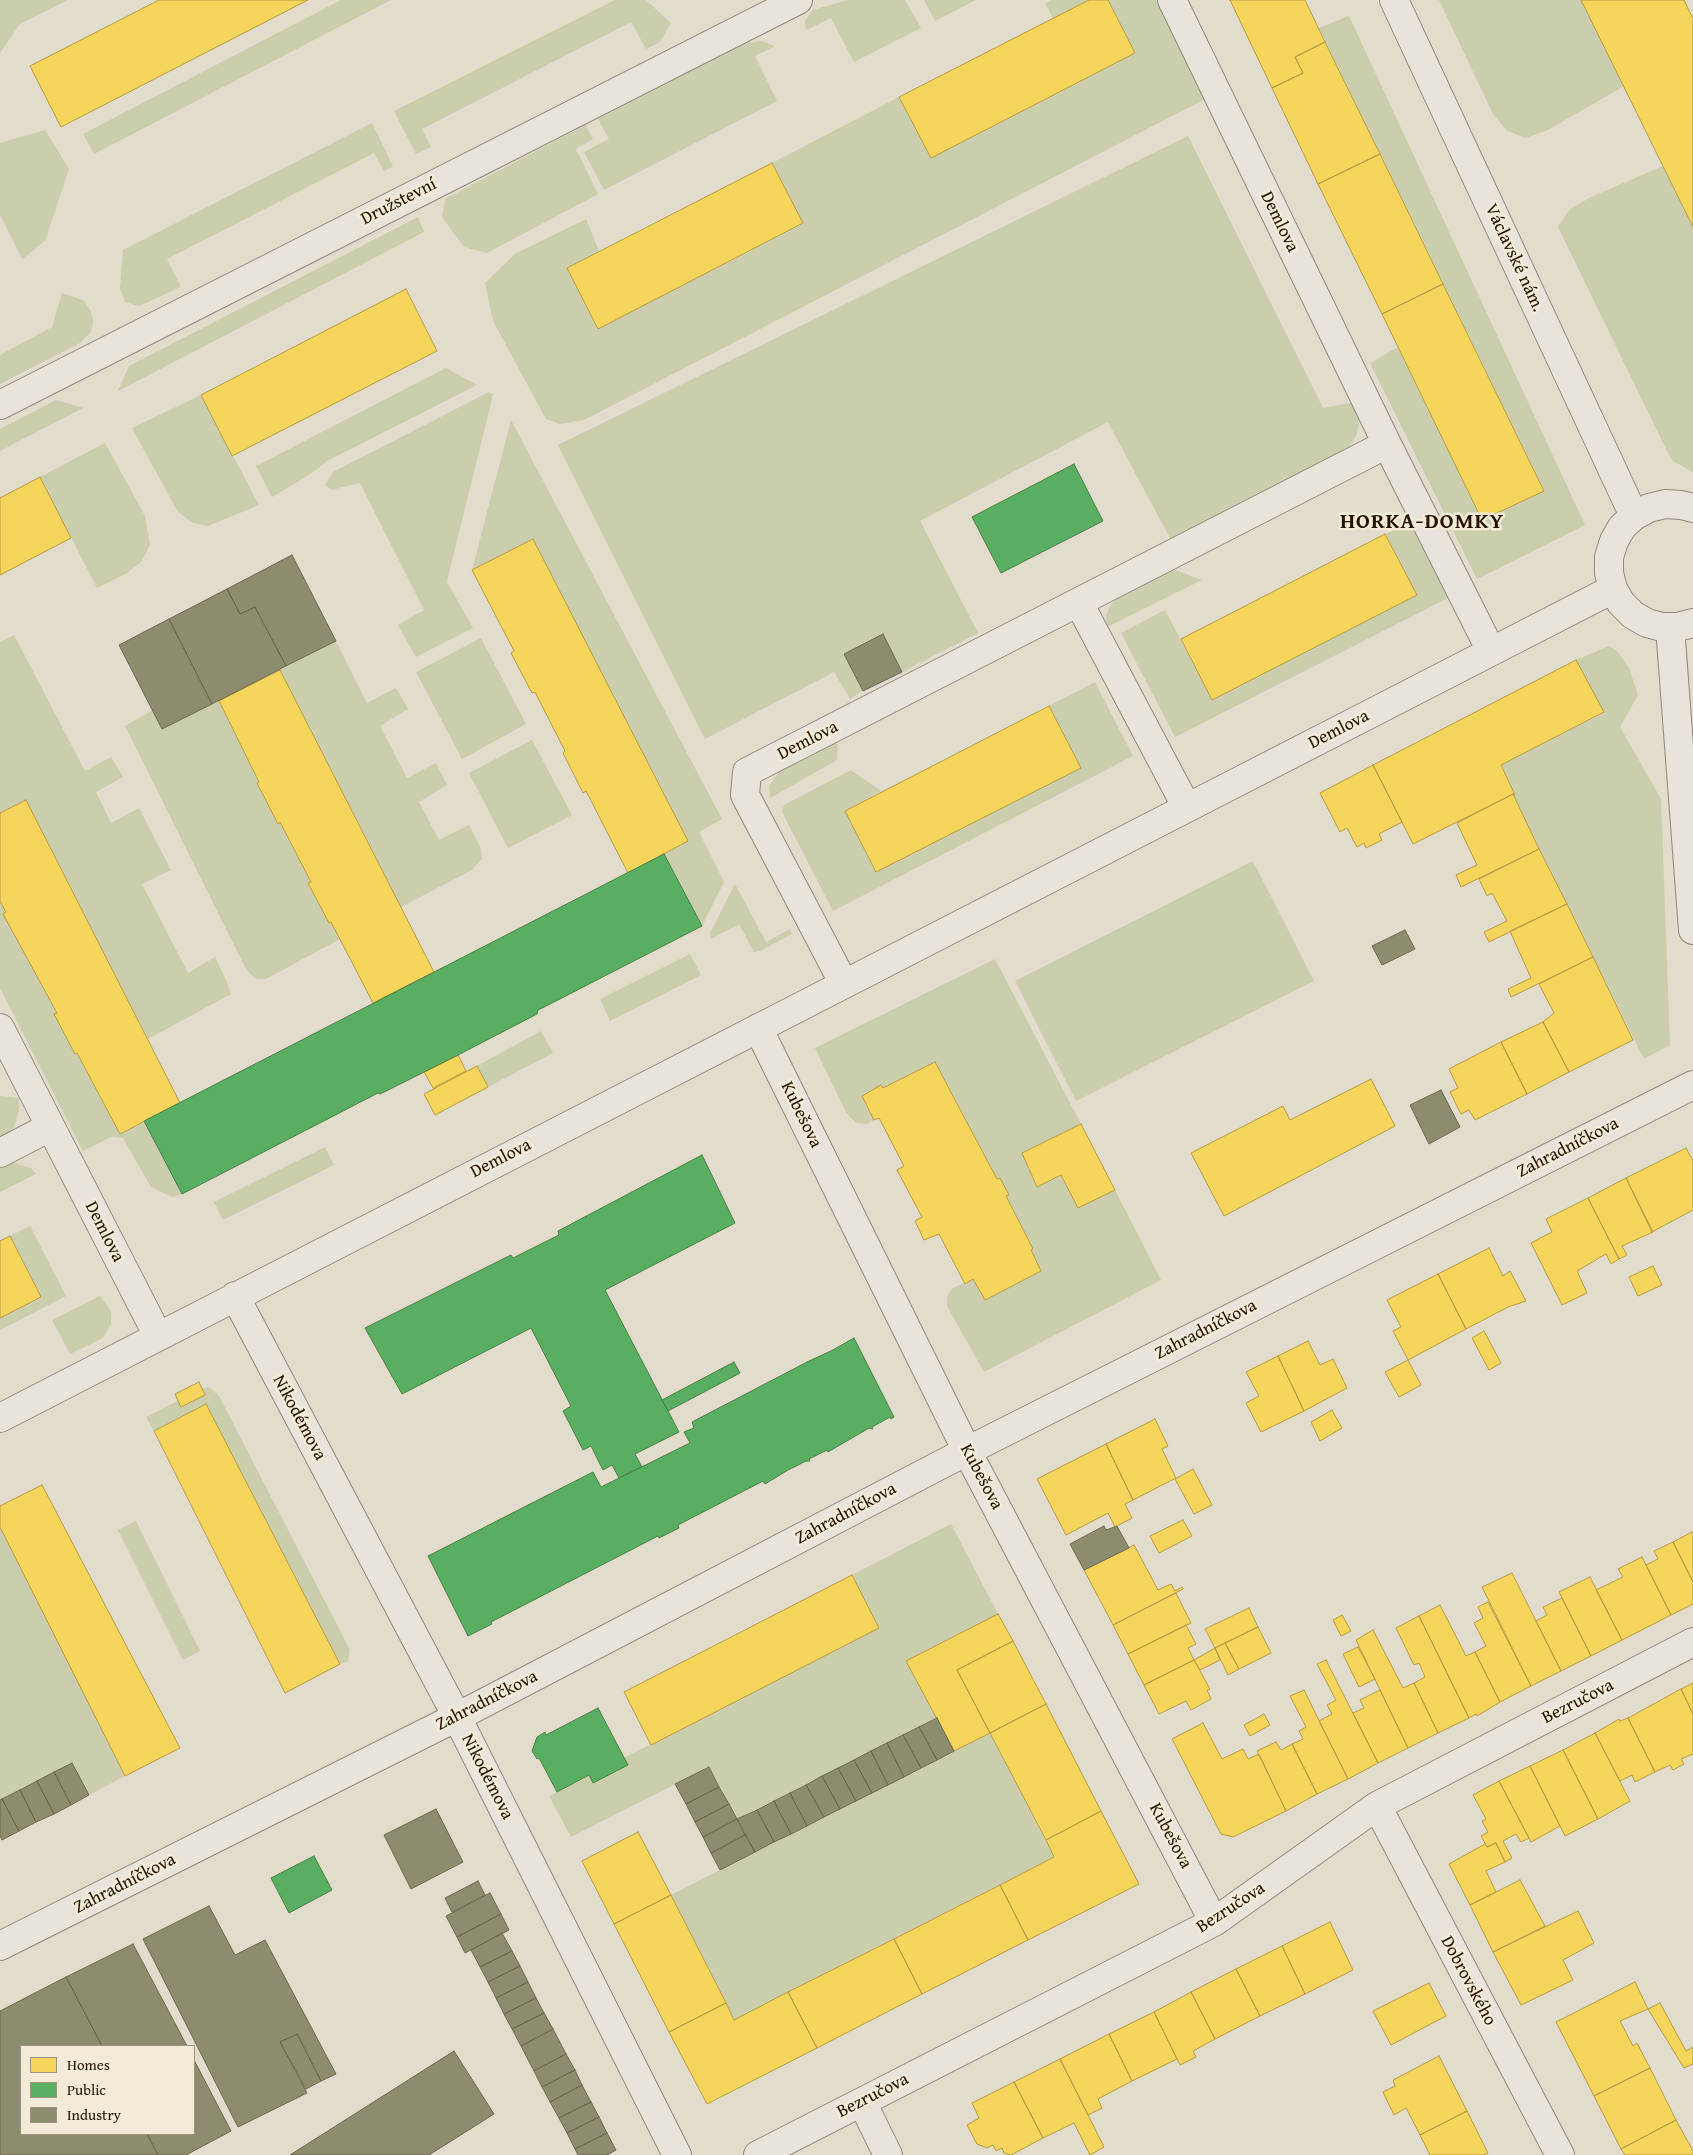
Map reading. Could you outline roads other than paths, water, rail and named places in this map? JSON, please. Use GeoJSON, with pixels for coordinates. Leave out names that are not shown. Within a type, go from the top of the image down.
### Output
{"type":"FeatureCollection","features":[{"type":"Feature","properties":{"kind":"street","name":"Družstevní"},"geometry":{"type":"LineString","coordinates":[[0,405],[798,0]]}},
{"type":"Feature","properties":{"kind":"street","name":"Demlova"},"geometry":{"type":"LineString","coordinates":[[1172,0],[1387,444],[1491,651]]}},
{"type":"Feature","properties":{"kind":"street","name":"Václavské nám."},"geometry":{"type":"LineString","coordinates":[[1394,0],[1634,516]]}},
{"type":"Feature","properties":{"kind":"street","name":"Demlova"},"geometry":{"type":"LineString","coordinates":[[844,984],[745,795],[747,772],[1387,444]]}},
{"type":"Feature","properties":{"kind":"street"},"geometry":{"type":"LineString","coordinates":[[1693,508],[1665,504],[1649,508],[1634,516],[1622,527],[1614,541],[1609,557],[1609,573],[1613,589],[1621,603],[1633,615],[1647,623],[1681,625],[1693,930]]}},
{"type":"Feature","properties":{"kind":"street","name":"Demlova"},"geometry":{"type":"LineString","coordinates":[[0,1418],[1613,589]]}},
{"type":"Feature","properties":{"kind":"street"},"geometry":{"type":"LineString","coordinates":[[1079,603],[1186,808]]}},
{"type":"Feature","properties":{"kind":"street","name":"Demlova"},"geometry":{"type":"LineString","coordinates":[[0,1028],[158,1336]]}},
{"type":"Feature","properties":{"kind":"street","name":"Kubešova"},"geometry":{"type":"LineString","coordinates":[[758,1028],[967,1451],[1214,1922]]}},
{"type":"Feature","properties":{"kind":"street","name":"Zahradníčkova"},"geometry":{"type":"LineString","coordinates":[[0,1946],[457,1717],[967,1451],[1693,1085]]}},
{"type":"Feature","properties":{"kind":"street"},"geometry":{"type":"LineString","coordinates":[[0,1153],[50,1127]]}},
{"type":"Feature","properties":{"kind":"street","name":"Nikodémova"},"geometry":{"type":"LineString","coordinates":[[235,1296],[457,1717],[677,2155]]}},
{"type":"Feature","properties":{"kind":"street","name":"Bezručova"},"geometry":{"type":"LineString","coordinates":[[758,2155],[1214,1922],[1377,1806],[1693,1642]]}},
{"type":"Feature","properties":{"kind":"street","name":"Dobrovského"},"geometry":{"type":"LineString","coordinates":[[1377,1806],[1560,2155]]}},
{"type":"Feature","properties":{"kind":"street"},"geometry":{"type":"LineString","coordinates":[[862,2102],[888,2155]]}},
{"type":"Feature","properties":{"kind":"district","name":"HORKA-DOMKY"},"geometry":{"type":"Point","coordinates":[1422,522]}}]}
